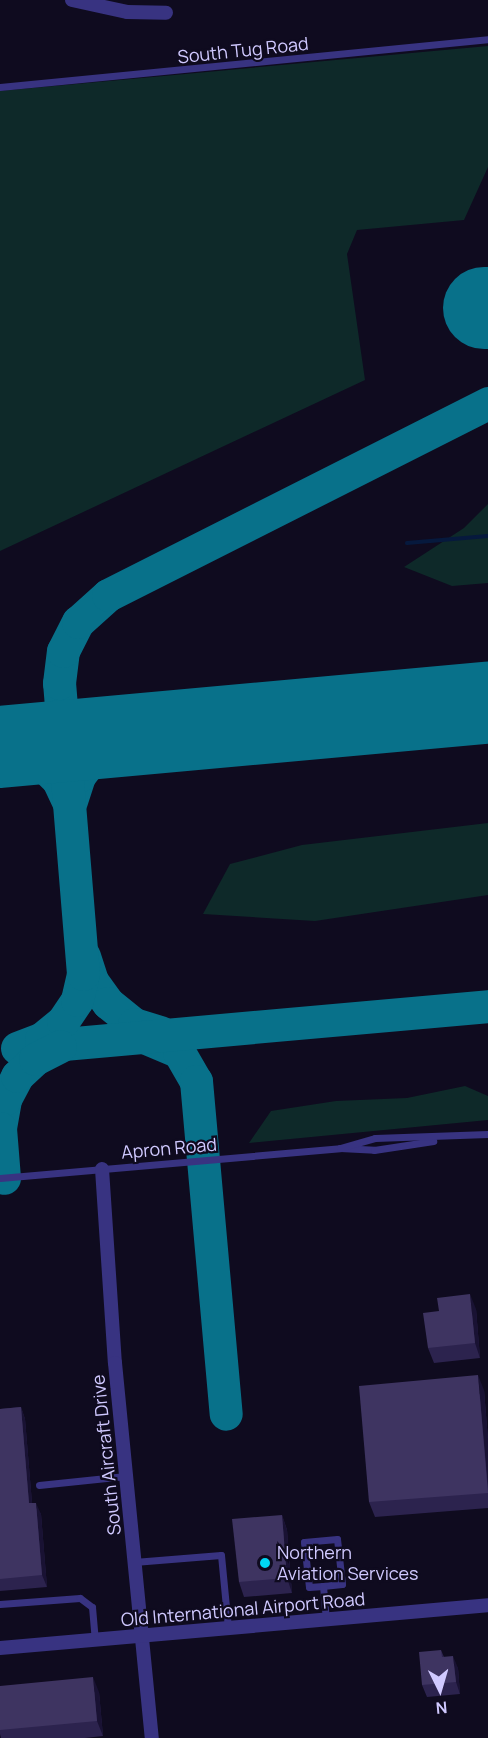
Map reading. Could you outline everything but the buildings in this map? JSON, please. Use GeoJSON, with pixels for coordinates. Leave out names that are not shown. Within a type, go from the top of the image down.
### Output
{"type":"FeatureCollection","features":[{"type":"Feature","properties":{"kind":"street"},"geometry":{"type":"LineString","coordinates":[[72,0],[127,12],[166,13]]}},
{"type":"Feature","properties":{"kind":"street","name":"South Aircraft Drive"},"geometry":{"type":"LineString","coordinates":[[102,1169],[126,1476],[152,1738]]}},
{"type":"Feature","properties":{"kind":"street","name":"Old International Airport Road"},"geometry":{"type":"LineString","coordinates":[[0,1648],[326,1619],[486,1608]]}},
{"type":"Feature","properties":{"kind":"lane","name":"South Tug Road"},"geometry":{"type":"LineString","coordinates":[[0,87],[488,39]]}},
{"type":"Feature","properties":{"kind":"lane","name":"Apron Road"},"geometry":{"type":"LineString","coordinates":[[0,1178],[340,1148],[384,1150],[441,1139],[488,1134]]}},
{"type":"Feature","properties":{"kind":"lane","name":"Apron Road"},"geometry":{"type":"LineString","coordinates":[[340,1148],[381,1138],[441,1139]]}},
{"type":"Feature","properties":{"kind":"lane"},"geometry":{"type":"LineString","coordinates":[[39,1485],[126,1476]]}},
{"type":"Feature","properties":{"kind":"lane"},"geometry":{"type":"LineString","coordinates":[[338,1539],[342,1584],[323,1586],[309,1587],[304,1542],[338,1539]]}},
{"type":"Feature","properties":{"kind":"lane"},"geometry":{"type":"LineString","coordinates":[[134,1562],[221,1555],[228,1628]]}},
{"type":"Feature","properties":{"kind":"lane"},"geometry":{"type":"LineString","coordinates":[[323,1586],[326,1619]]}},
{"type":"Feature","properties":{"kind":"lane"},"geometry":{"type":"LineString","coordinates":[[0,1604],[80,1598],[92,1607],[95,1639]]}},
{"type":"Feature","properties":{"kind":"green space"},"geometry":{"type":"Polygon","coordinates":[[[488,46],[488,167],[464,220],[357,230],[347,254],[365,380],[0,551],[0,91],[488,46]]]}},
{"type":"Feature","properties":{"kind":"green space"},"geometry":{"type":"Polygon","coordinates":[[[488,504],[488,583],[452,586],[404,567],[464,528],[488,504]]]}},
{"type":"Feature","properties":{"kind":"green space"},"geometry":{"type":"Polygon","coordinates":[[[488,823],[488,895],[315,921],[203,914],[230,864],[302,845],[488,823]]]}},
{"type":"Feature","properties":{"kind":"green space"},"geometry":{"type":"Polygon","coordinates":[[[465,1086],[488,1096],[488,1120],[249,1143],[271,1111],[336,1101],[407,1098],[465,1086]]]}},
{"type":"Feature","properties":{"kind":"waterway"},"geometry":{"type":"LineString","coordinates":[[407,543],[488,536]]}},
{"type":"Feature","properties":{"kind":"taxiway"},"geometry":{"type":"LineString","coordinates":[[17,1048],[41,1039],[63,1021],[77,1000],[83,974],[59,683],[63,651],[78,622],[108,595],[488,403]]}},
{"type":"Feature","properties":{"kind":"taxiway"},"geometry":{"type":"LineString","coordinates":[[71,801],[79,776],[94,756],[113,744],[140,734]]}},
{"type":"Feature","properties":{"kind":"taxiway"},"geometry":{"type":"LineString","coordinates":[[0,748],[43,765],[58,780],[68,801]]}},
{"type":"Feature","properties":{"kind":"taxiway"},"geometry":{"type":"LineString","coordinates":[[84,956],[92,981],[108,1003],[134,1024],[161,1032]]}},
{"type":"Feature","properties":{"kind":"taxiway"},"geometry":{"type":"LineString","coordinates":[[30,1047],[488,1006]]}},
{"type":"Feature","properties":{"kind":"taxiway"},"geometry":{"type":"LineString","coordinates":[[144,1037],[179,1052],[196,1081],[226,1414]]}},
{"type":"Feature","properties":{"kind":"taxiway"},"geometry":{"type":"LineString","coordinates":[[0,1128],[5,1099],[17,1076],[35,1059],[60,1046]]}},
{"type":"Feature","properties":{"kind":"taxiway"},"geometry":{"type":"LineString","coordinates":[[0,1128],[4,1178]]}},
{"type":"Feature","properties":{"kind":"runway"},"geometry":{"type":"LineString","coordinates":[[0,747],[488,703]]}},
{"type":"Feature","properties":{"kind":"place","name":"Northern Aviation Services"},"geometry":{"type":"Point","coordinates":[265,1563]}}]}
